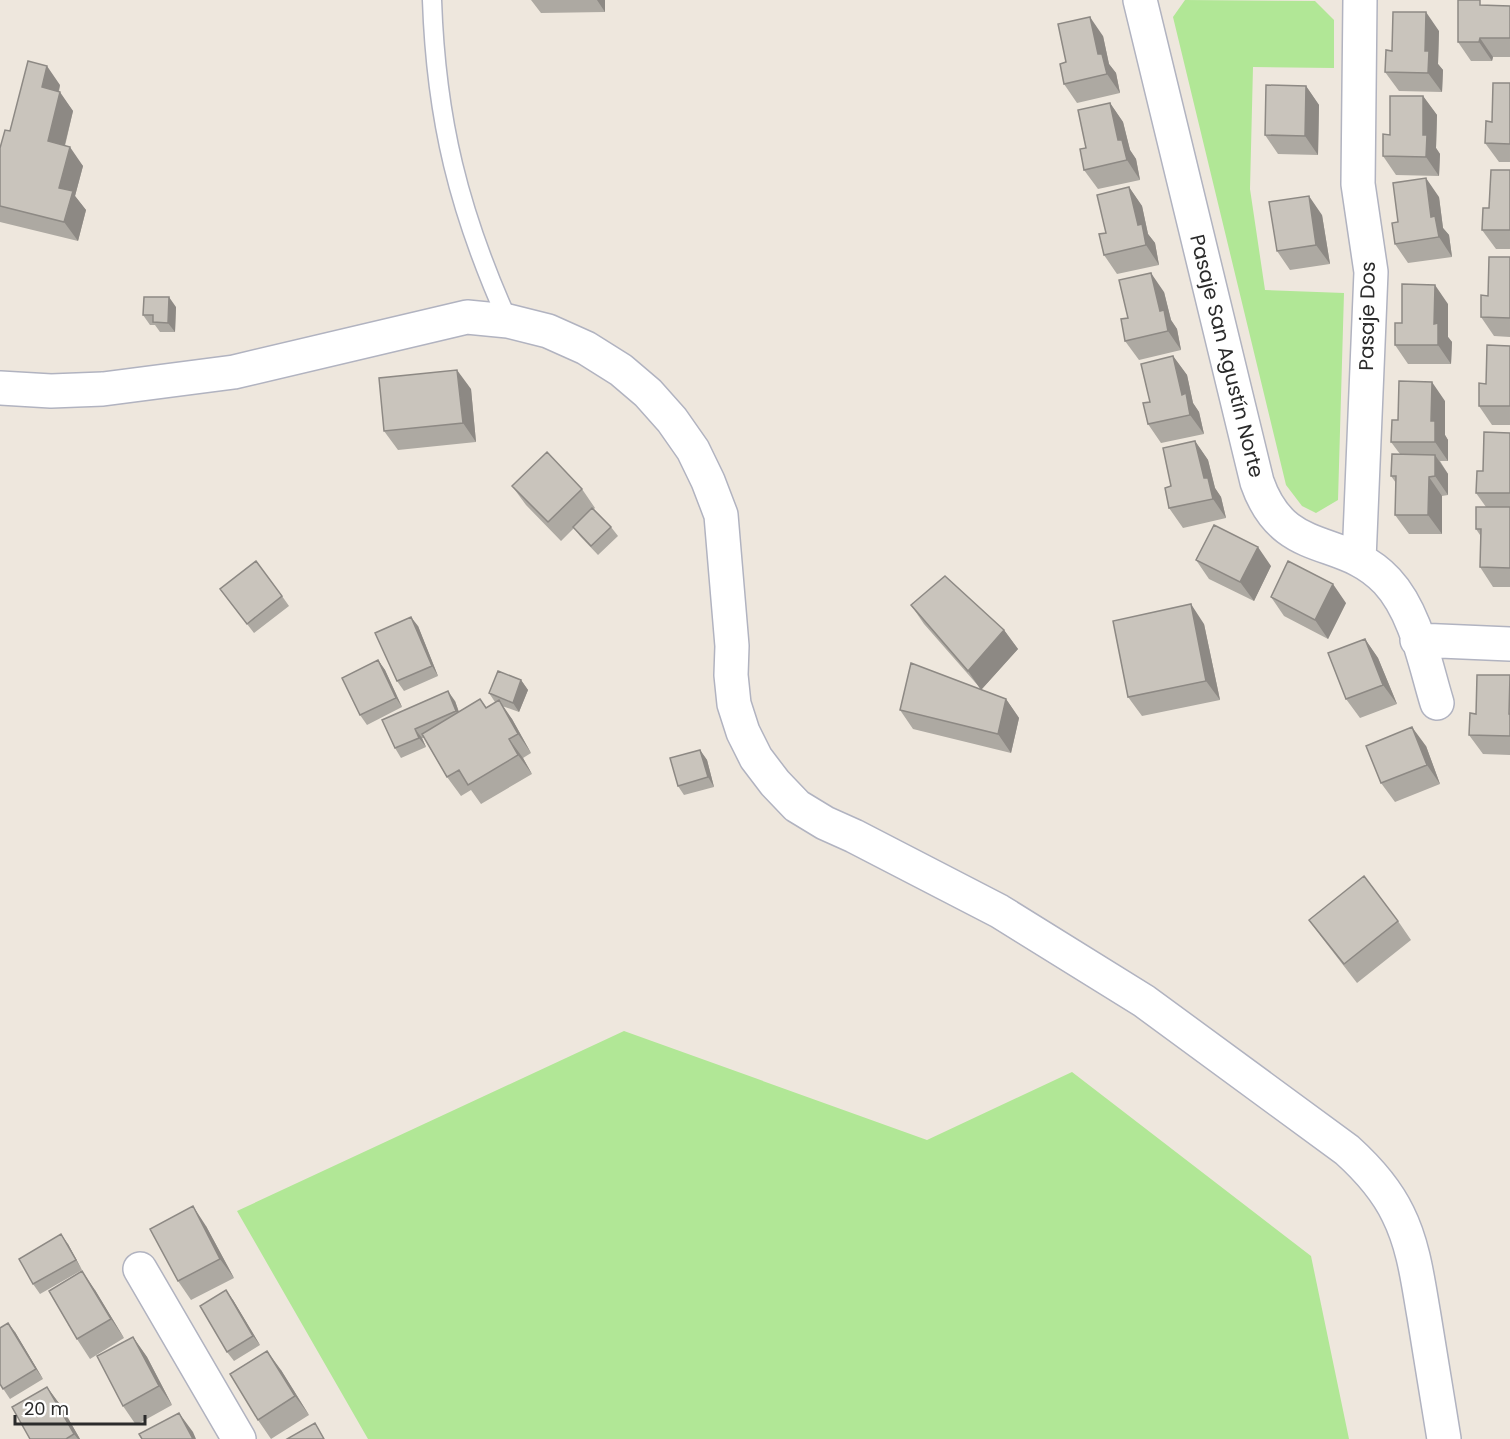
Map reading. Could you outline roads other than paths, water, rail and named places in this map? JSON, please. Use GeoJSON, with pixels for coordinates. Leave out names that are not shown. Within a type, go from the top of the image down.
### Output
{"type":"FeatureCollection","features":[{"type":"Feature","properties":{"kind":"street","name":"Pasaje San Agustín Norte"},"geometry":{"type":"LineString","coordinates":[[1140,0],[1257,482],[1263,498],[1272,513],[1293,532],[1359,560],[1374,569],[1388,582],[1401,599],[1411,619],[1437,704]]}},
{"type":"Feature","properties":{"kind":"street","name":"Pasaje Dos"},"geometry":{"type":"LineString","coordinates":[[1359,560],[1371,272],[1358,184],[1360,0]]}},
{"type":"Feature","properties":{"kind":"street"},"geometry":{"type":"LineString","coordinates":[[0,388],[51,392],[103,389],[234,372],[466,317],[508,321],[548,331],[586,348],[621,370],[648,393],[672,420],[693,450],[721,515],[732,646],[731,675],[734,704],[743,732],[756,758],[775,783],[797,806],[825,823],[999,911],[1144,1001],[1347,1150],[1367,1168],[1398,1213],[1409,1240],[1416,1269],[1444,1439]]}},
{"type":"Feature","properties":{"kind":"street"},"geometry":{"type":"LineString","coordinates":[[1417,640],[1510,644]]}},
{"type":"Feature","properties":{"kind":"street"},"geometry":{"type":"LineString","coordinates":[[140,1269],[239,1439]]}},
{"type":"Feature","properties":{"kind":"lane"},"geometry":{"type":"LineString","coordinates":[[432,0],[434,45],[446,140],[471,232],[488,278],[508,321]]}}]}
